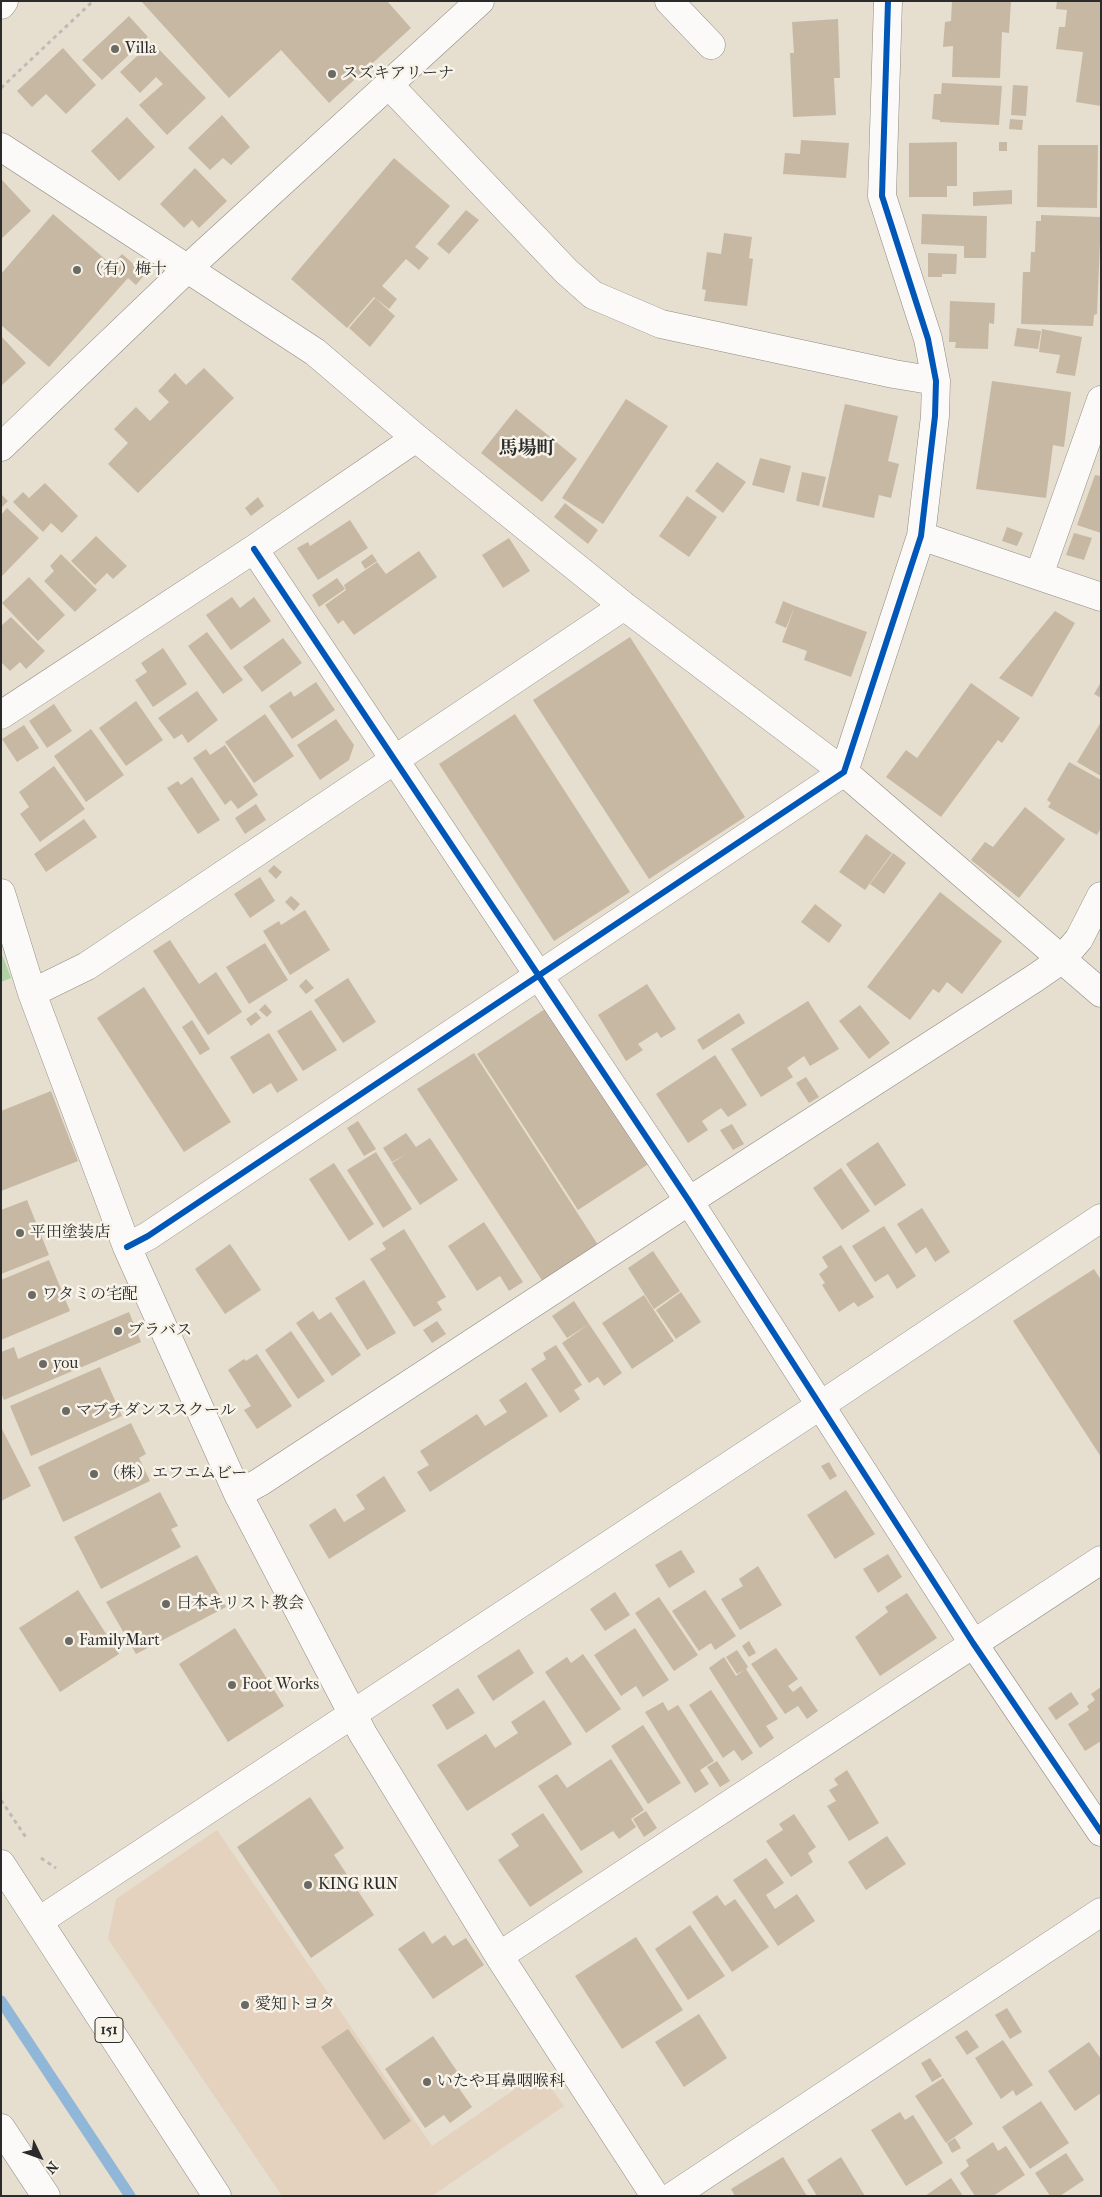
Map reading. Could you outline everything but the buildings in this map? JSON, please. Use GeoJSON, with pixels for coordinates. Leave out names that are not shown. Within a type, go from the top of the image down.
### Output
{"type":"FeatureCollection","features":[{"type":"Feature","properties":{"kind":"main road"},"geometry":{"type":"LineString","coordinates":[[1,5],[4,1]]}},
{"type":"Feature","properties":{"kind":"main road"},"geometry":{"type":"LineString","coordinates":[[1,447],[188,268],[480,1]]}},
{"type":"Feature","properties":{"kind":"main road"},"geometry":{"type":"LineString","coordinates":[[669,1],[711,46]]}},
{"type":"Feature","properties":{"kind":"main road"},"geometry":{"type":"LineString","coordinates":[[127,1247],[148,1236],[844,772],[921,536],[935,416],[936,381],[928,339],[882,196],[888,1]]}},
{"type":"Feature","properties":{"kind":"main road"},"geometry":{"type":"LineString","coordinates":[[389,85],[566,272],[593,295],[661,324],[894,374],[936,381]]}},
{"type":"Feature","properties":{"kind":"main road"},"geometry":{"type":"LineString","coordinates":[[1,147],[315,352],[416,438],[624,606],[844,772],[1101,993]]}},
{"type":"Feature","properties":{"kind":"main road"},"geometry":{"type":"LineString","coordinates":[[1039,575],[1101,400]]}},
{"type":"Feature","properties":{"kind":"main road"},"geometry":{"type":"LineString","coordinates":[[1,714],[254,549],[416,438]]}},
{"type":"Feature","properties":{"kind":"main road"},"geometry":{"type":"LineString","coordinates":[[921,536],[1101,597]]}},
{"type":"Feature","properties":{"kind":"main road"},"geometry":{"type":"LineString","coordinates":[[254,549],[689,1201],[973,1643],[1101,1832]]}},
{"type":"Feature","properties":{"kind":"main road"},"geometry":{"type":"LineString","coordinates":[[32,993],[88,966],[624,606]]}},
{"type":"Feature","properties":{"kind":"main road"},"geometry":{"type":"LineString","coordinates":[[1,893],[32,993],[127,1247],[238,1494],[352,1713],[499,1956],[655,2196]]}},
{"type":"Feature","properties":{"kind":"main road"},"geometry":{"type":"LineString","coordinates":[[238,1494],[260,1482],[1061,960],[1079,939],[1101,896]]}},
{"type":"Feature","properties":{"kind":"main road"},"geometry":{"type":"LineString","coordinates":[[39,1921],[1101,1218]]}},
{"type":"Feature","properties":{"kind":"main road"},"geometry":{"type":"LineString","coordinates":[[499,1956],[1101,1560]]}},
{"type":"Feature","properties":{"kind":"main road","name":"151"},"geometry":{"type":"LineString","coordinates":[[1,1864],[217,2196]]}},
{"type":"Feature","properties":{"kind":"main road"},"geometry":{"type":"LineString","coordinates":[[673,2196],[1101,1912]]}},
{"type":"Feature","properties":{"kind":"main road"},"geometry":{"type":"LineString","coordinates":[[1,2128],[46,2196]]}},
{"type":"Feature","properties":{"kind":"path"},"geometry":{"type":"LineString","coordinates":[[1,88],[93,1]]}},
{"type":"Feature","properties":{"kind":"shaded area","name":"愛知トヨタ"},"geometry":{"type":"Polygon","coordinates":[[[217,1830],[432,2146],[540,2072],[564,2106],[432,2196],[282,2196],[108,1939],[116,1899],[217,1830]]]}},
{"type":"Feature","properties":{"kind":"green space"},"geometry":{"type":"Polygon","coordinates":[[[1,952],[11,978],[1,982],[1,952]]]}},
{"type":"Feature","properties":{"kind":"waterway"},"geometry":{"type":"LineString","coordinates":[[1,2001],[130,2196]]}},
{"type":"Feature","properties":{"kind":"cycle path"},"geometry":{"type":"LineString","coordinates":[[127,1247],[148,1236],[844,772],[921,536],[935,416],[936,381],[928,339],[882,196],[888,1]]}},
{"type":"Feature","properties":{"kind":"cycle path"},"geometry":{"type":"LineString","coordinates":[[254,549],[689,1201],[973,1643],[1101,1832]]}},
{"type":"Feature","properties":{"kind":"place","name":"Villa"},"geometry":{"type":"Point","coordinates":[115,49]}},
{"type":"Feature","properties":{"kind":"place","name":"スズキアリーナ"},"geometry":{"type":"Point","coordinates":[332,74]}},
{"type":"Feature","properties":{"kind":"place","name":"（有）梅十"},"geometry":{"type":"Point","coordinates":[77,270]}},
{"type":"Feature","properties":{"kind":"place","name":"平田塗装店"},"geometry":{"type":"Point","coordinates":[20,1233]}},
{"type":"Feature","properties":{"kind":"place","name":"ワタミの宅配"},"geometry":{"type":"Point","coordinates":[32,1295]}},
{"type":"Feature","properties":{"kind":"place","name":"ブラバス"},"geometry":{"type":"Point","coordinates":[118,1331]}},
{"type":"Feature","properties":{"kind":"place","name":"you"},"geometry":{"type":"Point","coordinates":[43,1364]}},
{"type":"Feature","properties":{"kind":"place","name":"マブチダンススクール"},"geometry":{"type":"Point","coordinates":[66,1411]}},
{"type":"Feature","properties":{"kind":"place","name":"（株）エフエムビー"},"geometry":{"type":"Point","coordinates":[94,1474]}},
{"type":"Feature","properties":{"kind":"place","name":"日本キリスト教会"},"geometry":{"type":"Point","coordinates":[166,1604]}},
{"type":"Feature","properties":{"kind":"place","name":"FamilyMart"},"geometry":{"type":"Point","coordinates":[69,1641]}},
{"type":"Feature","properties":{"kind":"place","name":"Foot Works"},"geometry":{"type":"Point","coordinates":[232,1685]}},
{"type":"Feature","properties":{"kind":"place","name":"KING RUN"},"geometry":{"type":"Point","coordinates":[308,1885]}},
{"type":"Feature","properties":{"kind":"place","name":"愛知トヨタ"},"geometry":{"type":"Point","coordinates":[245,2005]}},
{"type":"Feature","properties":{"kind":"place","name":"いたや耳鼻咽喉科"},"geometry":{"type":"Point","coordinates":[427,2082]}},
{"type":"Feature","properties":{"kind":"district","name":"馬場町"},"geometry":{"type":"Point","coordinates":[527,449]}}]}
